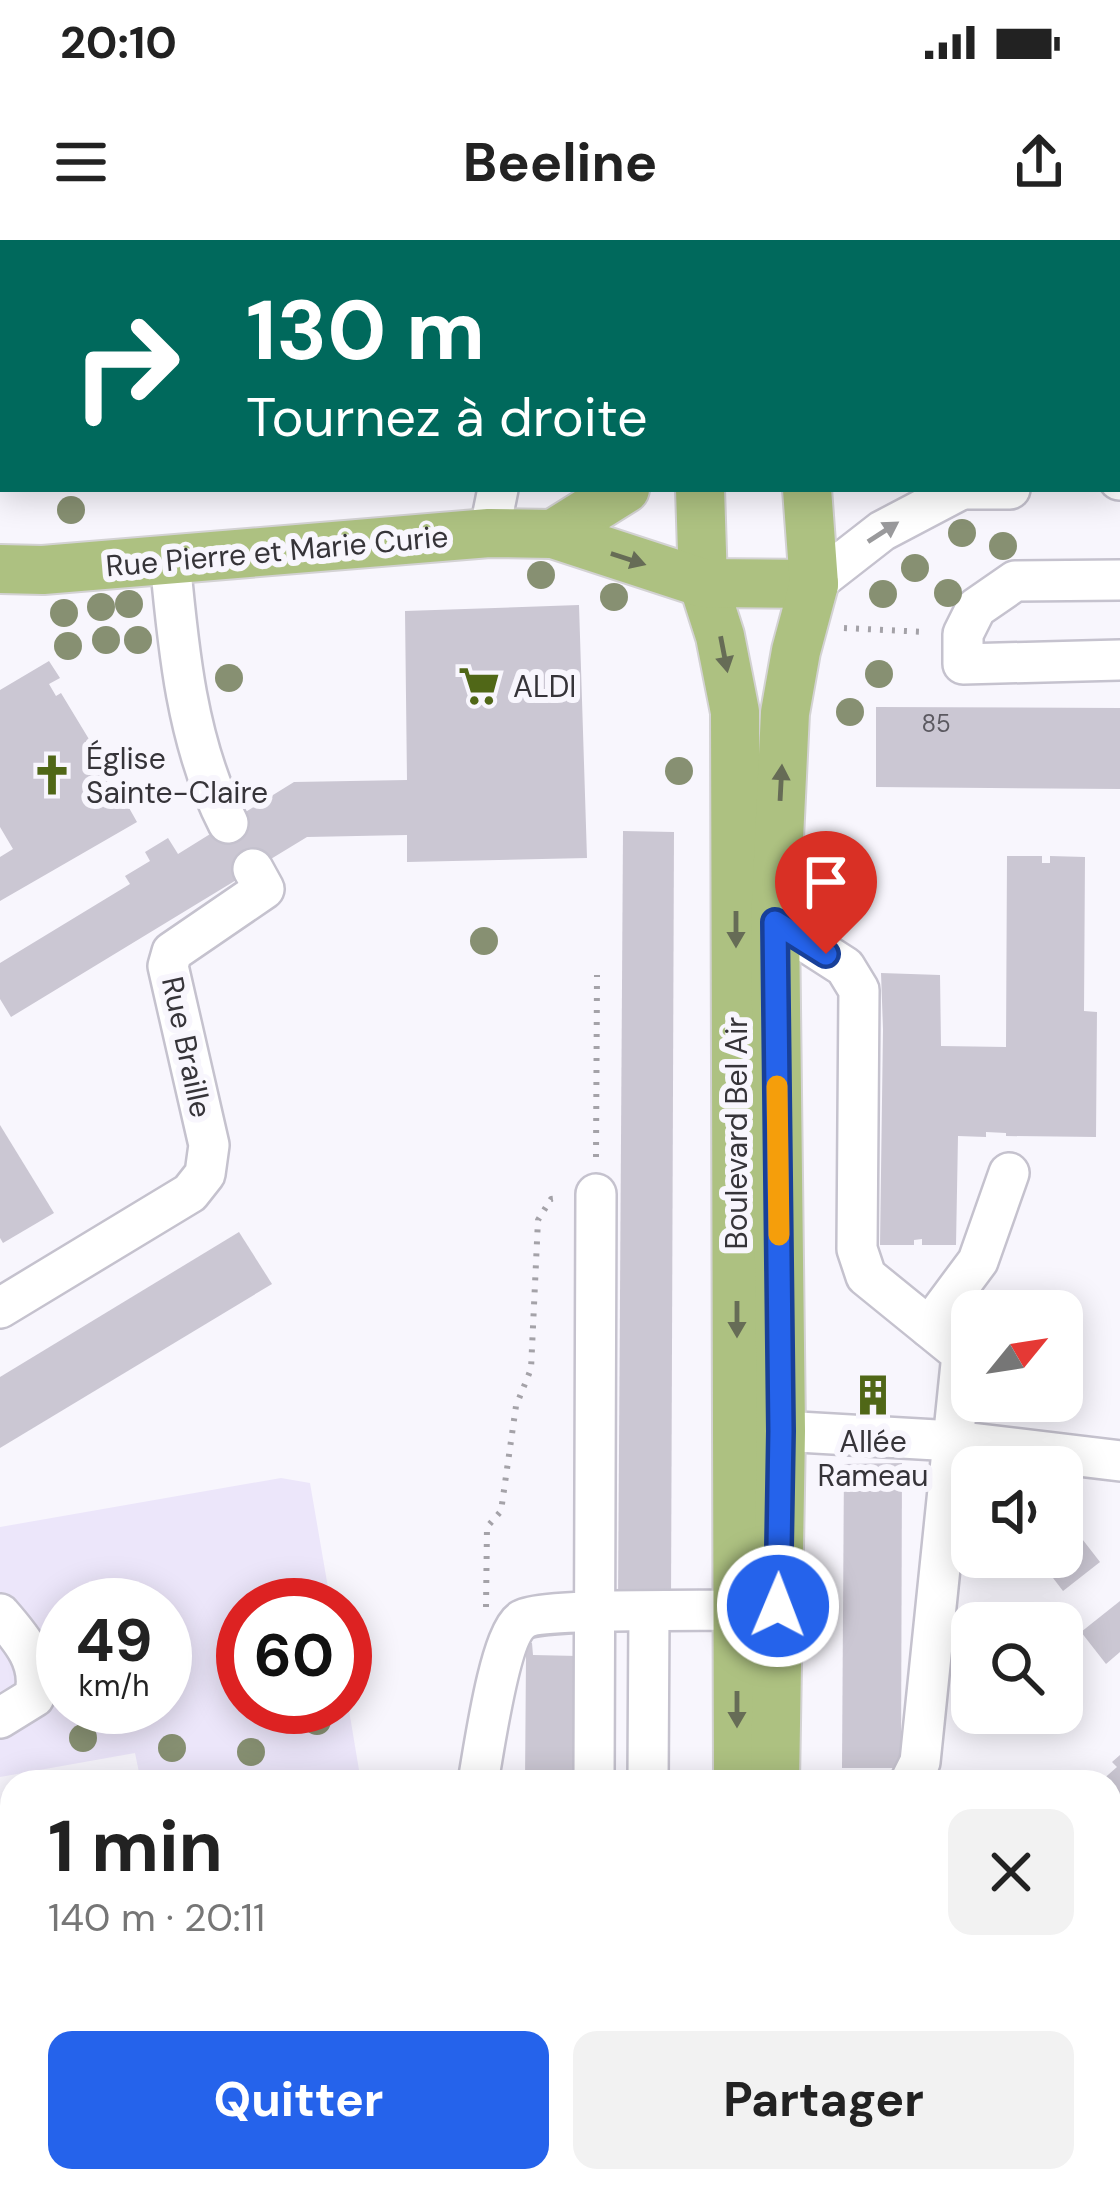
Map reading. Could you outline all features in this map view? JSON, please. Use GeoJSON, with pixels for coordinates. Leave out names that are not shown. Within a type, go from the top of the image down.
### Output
{"type":"FeatureCollection","features":[{"type":"Feature","properties":{"kind":"main road"},"geometry":{"type":"LineString","coordinates":[[553,534],[620,492]]}},
{"type":"Feature","properties":{"kind":"main road","name":"Boulevard Bel Air"},"geometry":{"type":"LineString","coordinates":[[700,492],[703,583],[720,636],[735,728],[738,1770]]}},
{"type":"Feature","properties":{"kind":"main road","name":"Boulevard Bel Air"},"geometry":{"type":"LineString","coordinates":[[775,1770],[781,1431],[775,922],[785,713],[796,651],[821,606],[807,492]]}},
{"type":"Feature","properties":{"kind":"main road","name":"Rue Pierre et Marie Curie"},"geometry":{"type":"LineString","coordinates":[[0,569],[170,560],[494,511],[703,583],[821,606]]}},
{"type":"Feature","properties":{"kind":"street"},"geometry":{"type":"LineString","coordinates":[[821,606],[881,531],[951,492]]}},
{"type":"Feature","properties":{"kind":"street"},"geometry":{"type":"LineString","coordinates":[[170,560],[191,719],[229,823]]}},
{"type":"Feature","properties":{"kind":"street"},"geometry":{"type":"LineString","coordinates":[[1120,580],[1015,581],[976,608],[963,634],[963,664],[1120,660]]}},
{"type":"Feature","properties":{"kind":"street","name":"Rue Braille"},"geometry":{"type":"LineString","coordinates":[[0,1308],[190,1193],[205,1174],[209,1145],[168,966],[172,952],[264,889],[253,869]]}},
{"type":"Feature","properties":{"kind":"street"},"geometry":{"type":"LineString","coordinates":[[775,922],[845,968],[859,990],[856,1249],[866,1276],[962,1354],[916,1770]]}},
{"type":"Feature","properties":{"kind":"street"},"geometry":{"type":"LineString","coordinates":[[929,1328],[978,1261],[1009,1173]]}},
{"type":"Feature","properties":{"kind":"street"},"geometry":{"type":"LineString","coordinates":[[594,1770],[596,1195]]}},
{"type":"Feature","properties":{"kind":"street"},"geometry":{"type":"LineString","coordinates":[[781,1431],[954,1441],[1120,1461]]}},
{"type":"Feature","properties":{"kind":"street"},"geometry":{"type":"LineString","coordinates":[[480,1770],[504,1650],[522,1620],[595,1612],[737,1610]]}},
{"type":"Feature","properties":{"kind":"street"},"geometry":{"type":"LineString","coordinates":[[647,1770],[649,1612]]}},
{"type":"Feature","properties":{"kind":"street"},"geometry":{"type":"LineString","coordinates":[[0,1614],[32,1658],[39,1680],[34,1697],[0,1718]]}},
{"type":"Feature","properties":{"kind":"path"},"geometry":{"type":"LineString","coordinates":[[821,606],[963,634]]}},
{"type":"Feature","properties":{"kind":"path"},"geometry":{"type":"LineString","coordinates":[[486,1609],[488,1528],[501,1511],[516,1406],[531,1369],[538,1220],[551,1199],[596,1195],[597,975]]}},
{"type":"Feature","properties":{"kind":"shaded area"},"geometry":{"type":"Polygon","coordinates":[[[281,1478],[310,1483],[326,1578],[216,1578],[216,1734],[353,1734],[359,1770],[139,1770],[135,1753],[39,1770],[0,1770],[0,1527],[281,1478]]]}},
{"type":"Feature","properties":{"kind":"building"},"geometry":{"type":"Polygon","coordinates":[[[579,605],[587,858],[407,862],[407,835],[307,837],[11,1017],[0,999],[0,963],[130,884],[125,876],[150,861],[145,852],[168,838],[178,854],[294,782],[407,780],[405,611],[579,605]]]}},
{"type":"Feature","properties":{"kind":"building","name":"Église Sainte-Claire"},"geometry":{"type":"Polygon","coordinates":[[[49,661],[60,678],[49,684],[56,696],[61,693],[104,764],[99,767],[110,786],[115,783],[137,822],[0,901],[0,857],[13,849],[0,827],[0,690],[49,661]]]}},
{"type":"Feature","properties":{"kind":"building"},"geometry":{"type":"Polygon","coordinates":[[[876,707],[1120,708],[1120,789],[876,787],[876,707]]]}},
{"type":"Feature","properties":{"kind":"building"},"geometry":{"type":"Polygon","coordinates":[[[623,831],[674,832],[671,1604],[618,1604],[623,831]]]}},
{"type":"Feature","properties":{"kind":"building"},"geometry":{"type":"Polygon","coordinates":[[[1007,856],[1042,856],[1042,863],[1050,863],[1050,856],[1085,857],[1084,1011],[1097,1012],[1096,1137],[986,1132],[986,1137],[958,1136],[956,1245],[922,1245],[922,1239],[914,1240],[914,1245],[880,1245],[881,973],[940,975],[941,1046],[1006,1047],[1007,856]]]}},
{"type":"Feature","properties":{"kind":"building"},"geometry":{"type":"Polygon","coordinates":[[[0,1125],[54,1213],[3,1243],[0,1238],[0,1125]]]}},
{"type":"Feature","properties":{"kind":"building"},"geometry":{"type":"Polygon","coordinates":[[[239,1232],[272,1284],[0,1448],[0,1377],[239,1232]]]}},
{"type":"Feature","properties":{"kind":"building"},"geometry":{"type":"Polygon","coordinates":[[[902,1463],[901,1768],[842,1768],[844,1464],[902,1463]]]}},
{"type":"Feature","properties":{"kind":"building"},"geometry":{"type":"Polygon","coordinates":[[[1083,1540],[1100,1562],[1083,1575],[1083,1540]]]}},
{"type":"Feature","properties":{"kind":"building"},"geometry":{"type":"Polygon","coordinates":[[[1053,1578],[1080,1578],[1063,1591],[1053,1578]]]}},
{"type":"Feature","properties":{"kind":"building"},"geometry":{"type":"Polygon","coordinates":[[[1120,1601],[1120,1652],[1106,1664],[1083,1630],[1120,1601]]]}},
{"type":"Feature","properties":{"kind":"building"},"geometry":{"type":"Polygon","coordinates":[[[522,1642],[532,1643],[533,1655],[578,1656],[576,1770],[525,1770],[526,1656],[520,1655],[522,1642]]]}},
{"type":"Feature","properties":{"kind":"slow traffic"},"geometry":{"type":"LineString","coordinates":[[777,1086],[779,1235]]}},
{"type":"Feature","properties":{"kind":"place","name":"ALDI"},"geometry":{"type":"Point","coordinates":[479,686]}},
{"type":"Feature","properties":{"kind":"place","name":"Église Sainte-Claire"},"geometry":{"type":"Point","coordinates":[52,775]}},
{"type":"Feature","properties":{"kind":"place","name":"Allée Rameau"},"geometry":{"type":"Point","coordinates":[873,1395]}},
{"type":"Feature","properties":{"kind":"route"},"geometry":{"type":"LineString","coordinates":[[778,1606],[781,1431],[775,922],[826,954]]}}]}
